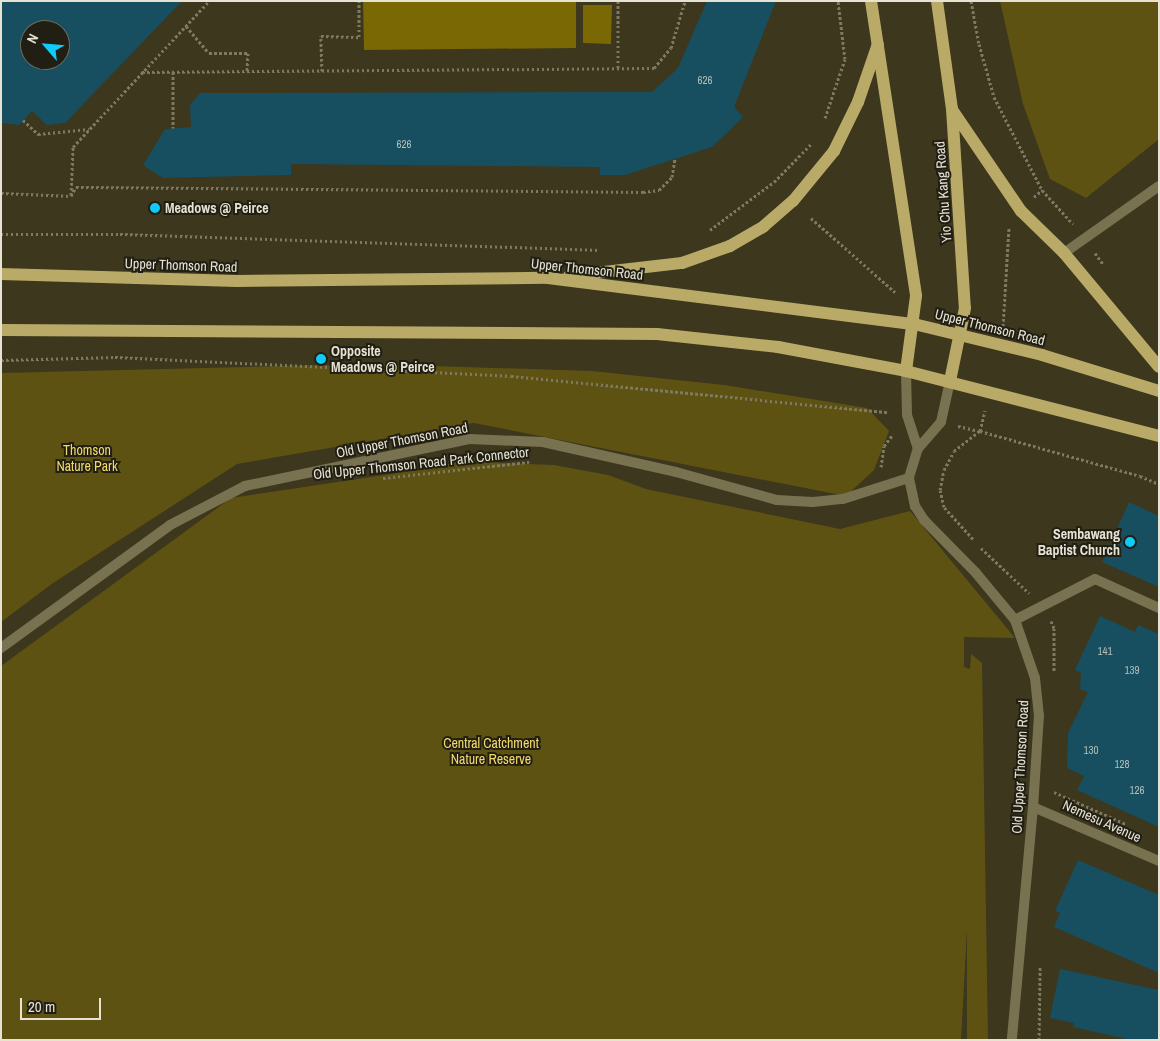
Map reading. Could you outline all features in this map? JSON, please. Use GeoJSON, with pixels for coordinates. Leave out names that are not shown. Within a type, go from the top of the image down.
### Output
{"type":"FeatureCollection","features":[{"type":"Feature","properties":{"kind":"main road"},"geometry":{"type":"LineString","coordinates":[[871,1],[916,296],[914,324],[906,371]]}},
{"type":"Feature","properties":{"kind":"main road","name":"Yio Chu Kang Road"},"geometry":{"type":"LineString","coordinates":[[937,1],[952,109],[965,308],[961,335],[950,381]]}},
{"type":"Feature","properties":{"kind":"main road"},"geometry":{"type":"LineString","coordinates":[[548,278],[682,263],[730,246],[764,226],[793,201],[834,151],[858,102],[878,44]]}},
{"type":"Feature","properties":{"kind":"main road"},"geometry":{"type":"LineString","coordinates":[[952,109],[1015,203],[1064,253],[1159,366]]}},
{"type":"Feature","properties":{"kind":"main road","name":"Upper Thomson Road"},"geometry":{"type":"LineString","coordinates":[[1,274],[237,282],[548,278],[914,324],[961,335],[1159,391]]}},
{"type":"Feature","properties":{"kind":"main road"},"geometry":{"type":"LineString","coordinates":[[1,330],[658,334],[778,347],[906,371],[1159,436]]}},
{"type":"Feature","properties":{"kind":"street"},"geometry":{"type":"LineString","coordinates":[[1064,253],[1159,186]]}},
{"type":"Feature","properties":{"kind":"street"},"geometry":{"type":"LineString","coordinates":[[906,371],[907,415],[918,448]]}},
{"type":"Feature","properties":{"kind":"street","name":"Old Upper Thomson Road"},"geometry":{"type":"LineString","coordinates":[[950,381],[941,422],[918,448],[909,478],[915,506],[924,520],[976,572],[1015,620],[1035,678],[1039,716],[1033,807],[1012,1040]]}},
{"type":"Feature","properties":{"kind":"street","name":"Old Upper Thomson Road"},"geometry":{"type":"LineString","coordinates":[[1,648],[170,525],[245,486],[469,439],[543,442],[676,472],[777,500],[813,502],[843,499],[909,478]]}},
{"type":"Feature","properties":{"kind":"street"},"geometry":{"type":"LineString","coordinates":[[1015,620],[1095,579],[1159,608]]}},
{"type":"Feature","properties":{"kind":"street","name":"Nemesu Avenue"},"geometry":{"type":"LineString","coordinates":[[1033,807],[1159,861]]}},
{"type":"Feature","properties":{"kind":"path"},"geometry":{"type":"LineString","coordinates":[[71,196],[73,147],[209,1]]}},
{"type":"Feature","properties":{"kind":"path"},"geometry":{"type":"LineString","coordinates":[[322,71],[322,36],[359,37],[359,1]]}},
{"type":"Feature","properties":{"kind":"path"},"geometry":{"type":"LineString","coordinates":[[618,1],[618,68]]}},
{"type":"Feature","properties":{"kind":"path"},"geometry":{"type":"LineString","coordinates":[[142,72],[654,68],[672,48],[685,1]]}},
{"type":"Feature","properties":{"kind":"path"},"geometry":{"type":"LineString","coordinates":[[825,120],[845,59],[838,1]]}},
{"type":"Feature","properties":{"kind":"path"},"geometry":{"type":"LineString","coordinates":[[971,1],[979,44],[994,97],[1042,190]]}},
{"type":"Feature","properties":{"kind":"path"},"geometry":{"type":"LineString","coordinates":[[186,26],[209,53],[248,53],[247,71]]}},
{"type":"Feature","properties":{"kind":"path"},"geometry":{"type":"LineString","coordinates":[[173,72],[173,128]]}},
{"type":"Feature","properties":{"kind":"path"},"geometry":{"type":"LineString","coordinates":[[23,120],[38,134],[89,129]]}},
{"type":"Feature","properties":{"kind":"path"},"geometry":{"type":"LineString","coordinates":[[706,233],[774,182],[817,137]]}},
{"type":"Feature","properties":{"kind":"path"},"geometry":{"type":"LineString","coordinates":[[71,196],[76,187],[642,192],[659,190],[672,177],[675,159]]}},
{"type":"Feature","properties":{"kind":"path"},"geometry":{"type":"LineString","coordinates":[[1,194],[71,196]]}},
{"type":"Feature","properties":{"kind":"path"},"geometry":{"type":"LineString","coordinates":[[811,218],[895,293]]}},
{"type":"Feature","properties":{"kind":"path"},"geometry":{"type":"LineString","coordinates":[[1005,314],[1010,221]]}},
{"type":"Feature","properties":{"kind":"path"},"geometry":{"type":"LineString","coordinates":[[1,234],[130,235],[603,250]]}},
{"type":"Feature","properties":{"kind":"path"},"geometry":{"type":"LineString","coordinates":[[1,360],[114,357],[510,376],[782,400],[907,415]]}},
{"type":"Feature","properties":{"kind":"path"},"geometry":{"type":"LineString","coordinates":[[980,431],[1140,476],[1159,484]]}},
{"type":"Feature","properties":{"kind":"path","name":"Old Upper Thomson Road Park Connector"},"geometry":{"type":"LineString","coordinates":[[372,480],[531,462]]}},
{"type":"Feature","properties":{"kind":"path"},"geometry":{"type":"LineString","coordinates":[[1050,618],[1058,614]]}},
{"type":"Feature","properties":{"kind":"path"},"geometry":{"type":"LineString","coordinates":[[1054,792],[1133,827]]}},
{"type":"Feature","properties":{"kind":"green space"},"geometry":{"type":"Polygon","coordinates":[[[1000,1],[1159,1],[1159,139],[1086,198],[1050,179],[1023,104],[1000,1]]]}},
{"type":"Feature","properties":{"kind":"green space","name":"Thomson Nature Park"},"geometry":{"type":"Polygon","coordinates":[[[369,364],[592,371],[724,385],[867,408],[889,431],[874,470],[846,496],[474,423],[237,464],[53,583],[1,622],[1,373],[369,364]]]}},
{"type":"Feature","properties":{"kind":"green space","name":"Central Catchment Nature Reserve"},"geometry":{"type":"Polygon","coordinates":[[[473,458],[501,463],[554,465],[608,475],[646,489],[840,529],[910,511],[1015,638],[964,637],[964,667],[970,669],[971,654],[982,663],[988,1040],[967,1040],[967,929],[961,1040],[1,1040],[1,666],[231,498],[431,468],[473,458]]]}},
{"type":"Feature","properties":{"kind":"shaded area"},"geometry":{"type":"Polygon","coordinates":[[[363,1],[576,1],[576,48],[364,50],[363,1]]]}},
{"type":"Feature","properties":{"kind":"shaded area"},"geometry":{"type":"Polygon","coordinates":[[[583,5],[612,5],[611,44],[583,43],[583,5]]]}},
{"type":"Feature","properties":{"kind":"building"},"geometry":{"type":"Polygon","coordinates":[[[1,1],[182,1],[65,123],[47,125],[32,111],[19,125],[1,123],[1,1]]]}},
{"type":"Feature","properties":{"kind":"building"},"geometry":{"type":"Polygon","coordinates":[[[707,1],[776,1],[734,107],[743,117],[712,147],[625,175],[600,175],[600,167],[291,164],[291,175],[163,178],[143,165],[165,129],[191,127],[190,105],[200,93],[652,92],[678,68],[707,1]]]}},
{"type":"Feature","properties":{"kind":"building","name":"Sembawang Baptist Church"},"geometry":{"type":"Polygon","coordinates":[[[1129,502],[1159,516],[1159,587],[1102,562],[1129,502]]]}},
{"type":"Feature","properties":{"kind":"building"},"geometry":{"type":"Polygon","coordinates":[[[1100,616],[1135,632],[1138,625],[1159,634],[1159,827],[1077,790],[1084,776],[1067,768],[1068,733],[1088,692],[1080,689],[1081,673],[1075,670],[1100,616]]]}},
{"type":"Feature","properties":{"kind":"building"},"geometry":{"type":"Polygon","coordinates":[[[1078,860],[1159,895],[1159,973],[1054,927],[1060,913],[1055,911],[1078,860]]]}},
{"type":"Feature","properties":{"kind":"building"},"geometry":{"type":"Polygon","coordinates":[[[1060,969],[1159,990],[1159,1040],[1131,1040],[1073,1027],[1074,1023],[1050,1018],[1060,969]]]}},
{"type":"Feature","properties":{"kind":"place","name":"Meadows @ Peirce"},"geometry":{"type":"Point","coordinates":[155,208]}},
{"type":"Feature","properties":{"kind":"place","name":"Opposite Meadows @ Peirce"},"geometry":{"type":"Point","coordinates":[321,359]}},
{"type":"Feature","properties":{"kind":"place","name":"Sembawang Baptist Church"},"geometry":{"type":"Point","coordinates":[1130,542]}}]}
